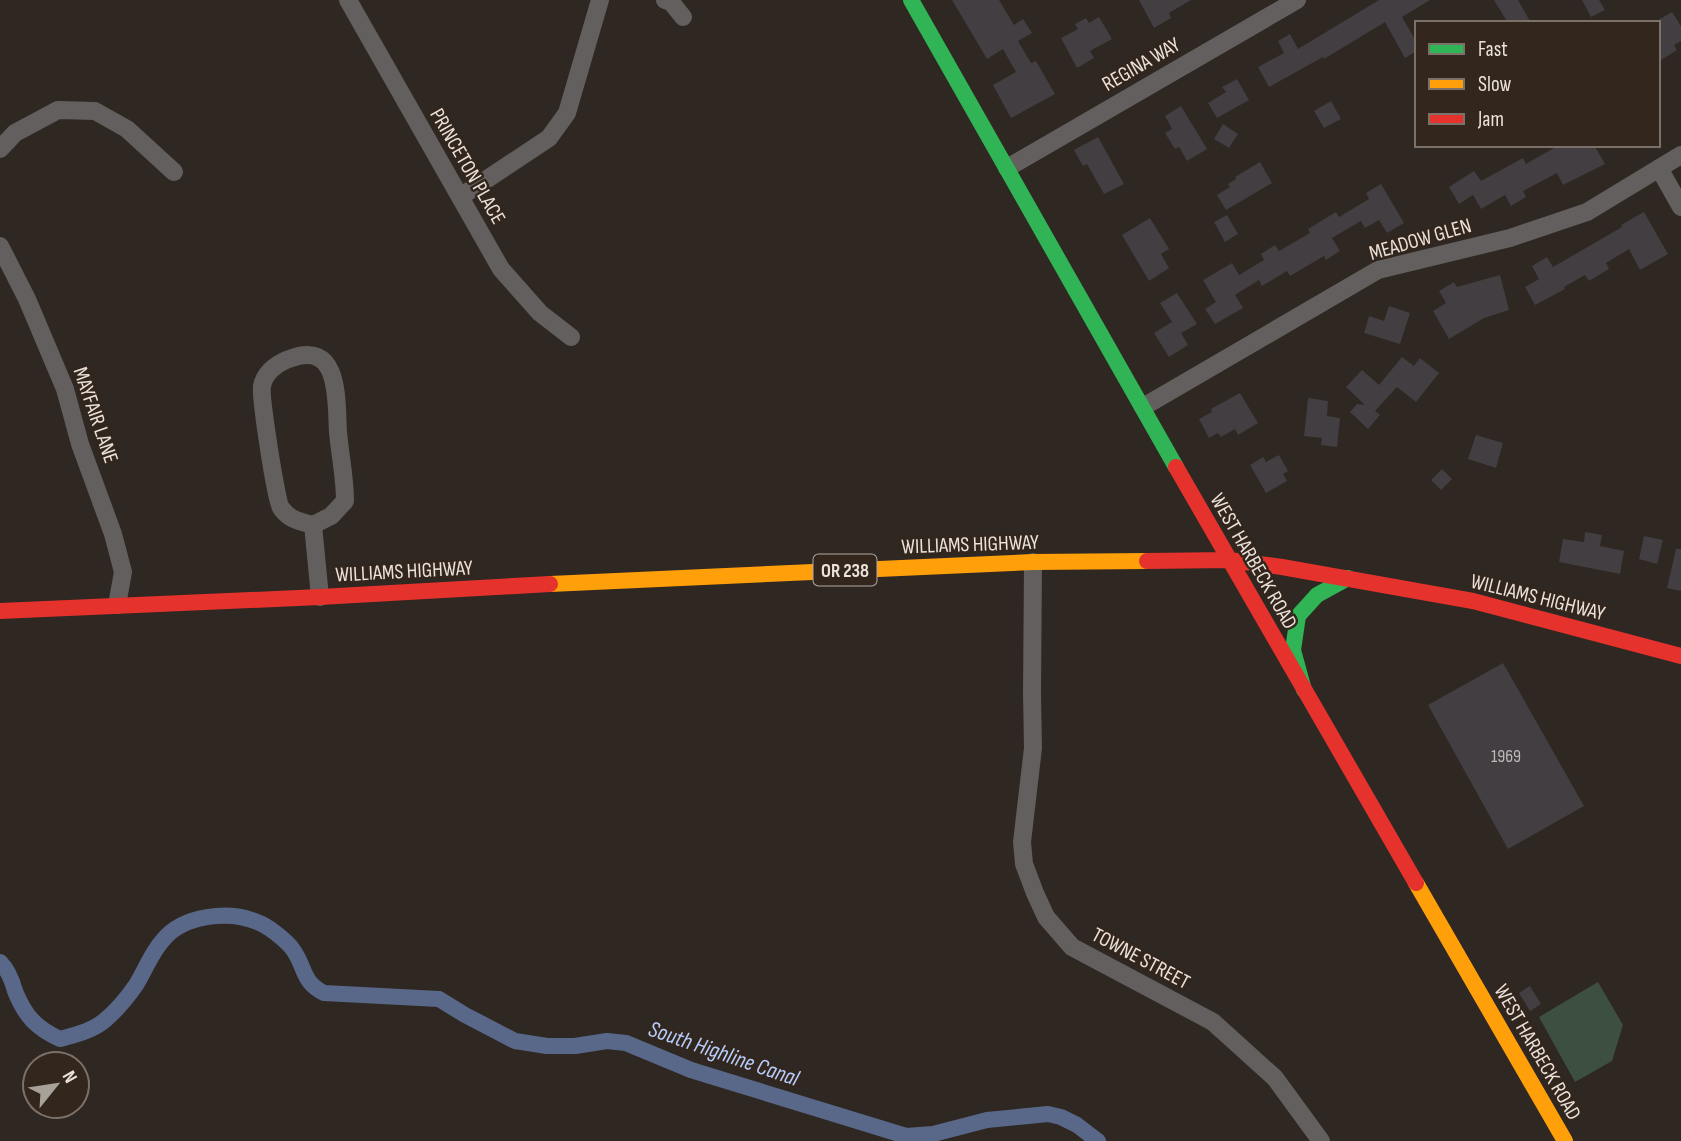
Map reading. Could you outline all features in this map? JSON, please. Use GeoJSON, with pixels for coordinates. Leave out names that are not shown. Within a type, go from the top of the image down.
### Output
{"type":"FeatureCollection","features":[{"type":"Feature","properties":{"kind":"main road","name":"WEST HARBECK ROAD"},"geometry":{"type":"LineString","coordinates":[[911,0],[1229,560],[1565,1141]]}},
{"type":"Feature","properties":{"kind":"main road","name":"WILLIAMS HIGHWAY"},"geometry":{"type":"LineString","coordinates":[[0,611],[1033,562],[1229,560],[1473,601],[1681,656]]}},
{"type":"Feature","properties":{"kind":"main road"},"geometry":{"type":"LineString","coordinates":[[1304,690],[1293,650],[1298,617],[1317,595],[1348,578]]}},
{"type":"Feature","properties":{"kind":"street","name":"PRINCETON PLACE"},"geometry":{"type":"LineString","coordinates":[[348,0],[501,269],[540,313],[571,337]]}},
{"type":"Feature","properties":{"kind":"street"},"geometry":{"type":"LineString","coordinates":[[460,197],[549,138],[567,113],[600,0]]}},
{"type":"Feature","properties":{"kind":"street"},"geometry":{"type":"LineString","coordinates":[[665,0],[671,2],[683,17]]}},
{"type":"Feature","properties":{"kind":"street","name":"REGINA WAY"},"geometry":{"type":"LineString","coordinates":[[1007,168],[1297,0]]}},
{"type":"Feature","properties":{"kind":"street"},"geometry":{"type":"LineString","coordinates":[[0,149],[15,132],[58,110],[95,111],[127,129],[174,172]]}},
{"type":"Feature","properties":{"kind":"street","name":"MEADOW GLEN"},"geometry":{"type":"LineString","coordinates":[[1143,407],[1378,270],[1510,238],[1587,212],[1681,155]]}},
{"type":"Feature","properties":{"kind":"street"},"geometry":{"type":"LineString","coordinates":[[1659,168],[1681,207]]}},
{"type":"Feature","properties":{"kind":"street","name":"MAYFAIR LANE"},"geometry":{"type":"LineString","coordinates":[[0,246],[27,299],[65,389],[80,444],[113,534],[122,572],[117,605]]}},
{"type":"Feature","properties":{"kind":"street"},"geometry":{"type":"LineString","coordinates":[[300,355],[318,356],[328,365],[336,386],[338,434],[345,480],[345,502],[331,516],[313,526],[291,519],[278,505],[264,419],[262,386],[270,370],[283,361],[300,355]]}},
{"type":"Feature","properties":{"kind":"street"},"geometry":{"type":"LineString","coordinates":[[313,526],[320,597]]}},
{"type":"Feature","properties":{"kind":"street","name":"TOWNE STREET"},"geometry":{"type":"LineString","coordinates":[[1033,562],[1033,747],[1022,842],[1024,864],[1046,917],[1072,947],[1213,1022],[1275,1078],[1321,1141]]}},
{"type":"Feature","properties":{"kind":"green space"},"geometry":{"type":"Polygon","coordinates":[[[1598,982],[1623,1025],[1612,1061],[1575,1082],[1539,1017],[1598,982]]]}},
{"type":"Feature","properties":{"kind":"building"},"geometry":{"type":"Polygon","coordinates":[[[952,0],[999,0],[1014,25],[1023,19],[1032,33],[1018,41],[1031,63],[1036,61],[1055,94],[1011,118],[993,85],[1016,72],[1003,49],[987,59],[952,0]]]}},
{"type":"Feature","properties":{"kind":"building"},"geometry":{"type":"Polygon","coordinates":[[[1139,0],[1191,0],[1169,13],[1171,18],[1154,28],[1139,0]]]}},
{"type":"Feature","properties":{"kind":"building"},"geometry":{"type":"Polygon","coordinates":[[[1379,0],[1430,0],[1402,17],[1415,40],[1415,52],[1405,58],[1385,22],[1324,59],[1323,57],[1269,87],[1258,67],[1284,53],[1278,41],[1290,34],[1298,49],[1379,0]]]}},
{"type":"Feature","properties":{"kind":"building"},"geometry":{"type":"Polygon","coordinates":[[[1494,0],[1518,0],[1530,21],[1507,21],[1494,0]]]}},
{"type":"Feature","properties":{"kind":"building"},"geometry":{"type":"Polygon","coordinates":[[[1582,0],[1599,0],[1605,10],[1591,17],[1582,0]]]}},
{"type":"Feature","properties":{"kind":"building"},"geometry":{"type":"Polygon","coordinates":[[[1672,12],[1681,26],[1681,41],[1674,45],[1677,50],[1660,61],[1660,21],[1658,20],[1672,12]]]}},
{"type":"Feature","properties":{"kind":"building"},"geometry":{"type":"Polygon","coordinates":[[[1099,17],[1112,39],[1090,51],[1094,58],[1077,68],[1061,38],[1078,29],[1075,24],[1086,18],[1089,23],[1099,17]]]}},
{"type":"Feature","properties":{"kind":"building"},"geometry":{"type":"Polygon","coordinates":[[[1237,79],[1249,100],[1217,118],[1208,103],[1226,92],[1222,87],[1237,79]]]}},
{"type":"Feature","properties":{"kind":"building"},"geometry":{"type":"Polygon","coordinates":[[[1331,101],[1341,119],[1324,128],[1314,111],[1331,101]]]}},
{"type":"Feature","properties":{"kind":"building"},"geometry":{"type":"Polygon","coordinates":[[[1181,106],[1207,149],[1187,161],[1179,147],[1175,149],[1165,133],[1172,129],[1165,116],[1181,106]]]}},
{"type":"Feature","properties":{"kind":"building"},"geometry":{"type":"Polygon","coordinates":[[[1223,124],[1238,134],[1229,148],[1214,139],[1223,124]]]}},
{"type":"Feature","properties":{"kind":"building"},"geometry":{"type":"Polygon","coordinates":[[[1098,137],[1124,184],[1104,194],[1087,164],[1083,166],[1074,150],[1098,137]]]}},
{"type":"Feature","properties":{"kind":"building"},"geometry":{"type":"Polygon","coordinates":[[[1556,147],[1595,147],[1605,164],[1563,185],[1557,173],[1523,191],[1526,197],[1511,206],[1505,195],[1481,209],[1473,195],[1459,204],[1449,187],[1474,171],[1481,181],[1523,158],[1526,164],[1556,147]]]}},
{"type":"Feature","properties":{"kind":"building"},"geometry":{"type":"Polygon","coordinates":[[[1260,162],[1272,183],[1226,210],[1217,195],[1230,187],[1228,184],[1236,179],[1235,177],[1260,162]]]}},
{"type":"Feature","properties":{"kind":"building"},"geometry":{"type":"Polygon","coordinates":[[[1381,184],[1404,223],[1387,233],[1379,220],[1365,228],[1361,221],[1332,238],[1340,251],[1326,260],[1324,256],[1290,276],[1287,271],[1262,286],[1259,280],[1235,295],[1243,308],[1215,324],[1205,309],[1216,302],[1203,280],[1232,263],[1239,275],[1264,260],[1261,254],[1275,245],[1279,251],[1310,233],[1308,229],[1336,212],[1339,217],[1369,199],[1366,193],[1381,184]]]}},
{"type":"Feature","properties":{"kind":"building"},"geometry":{"type":"Polygon","coordinates":[[[1644,212],[1668,254],[1640,270],[1629,249],[1606,263],[1609,269],[1589,281],[1585,275],[1535,305],[1525,287],[1539,279],[1532,266],[1547,257],[1553,267],[1644,212]]]}},
{"type":"Feature","properties":{"kind":"building"},"geometry":{"type":"Polygon","coordinates":[[[1227,215],[1238,234],[1225,242],[1214,222],[1227,215]]]}},
{"type":"Feature","properties":{"kind":"building"},"geometry":{"type":"Polygon","coordinates":[[[1150,218],[1169,249],[1161,254],[1169,268],[1149,281],[1122,235],[1150,218]]]}},
{"type":"Feature","properties":{"kind":"building"},"geometry":{"type":"Polygon","coordinates":[[[1500,275],[1509,310],[1484,318],[1449,339],[1433,311],[1446,303],[1439,291],[1454,282],[1457,287],[1500,275]]]}},
{"type":"Feature","properties":{"kind":"building"},"geometry":{"type":"Polygon","coordinates":[[[1177,293],[1197,324],[1181,333],[1188,345],[1169,357],[1154,333],[1172,322],[1160,303],[1177,293]]]}},
{"type":"Feature","properties":{"kind":"building"},"geometry":{"type":"Polygon","coordinates":[[[1389,306],[1410,313],[1400,344],[1364,333],[1369,316],[1384,321],[1389,306]]]}},
{"type":"Feature","properties":{"kind":"building"},"geometry":{"type":"Polygon","coordinates":[[[1402,357],[1414,366],[1420,358],[1439,373],[1416,402],[1397,387],[1375,411],[1380,415],[1368,429],[1350,412],[1357,404],[1365,405],[1346,387],[1362,370],[1379,385],[1402,357]]]}},
{"type":"Feature","properties":{"kind":"building"},"geometry":{"type":"Polygon","coordinates":[[[1240,393],[1258,423],[1238,435],[1235,429],[1221,437],[1218,433],[1209,438],[1199,419],[1240,393]]]}},
{"type":"Feature","properties":{"kind":"building"},"geometry":{"type":"Polygon","coordinates":[[[1308,398],[1328,401],[1327,416],[1340,418],[1337,447],[1321,445],[1322,438],[1304,436],[1308,398]]]}},
{"type":"Feature","properties":{"kind":"building"},"geometry":{"type":"Polygon","coordinates":[[[1476,435],[1503,443],[1496,468],[1468,459],[1476,435]]]}},
{"type":"Feature","properties":{"kind":"building"},"geometry":{"type":"Polygon","coordinates":[[[1279,455],[1288,471],[1283,474],[1287,481],[1266,493],[1250,465],[1263,457],[1266,462],[1279,455]]]}},
{"type":"Feature","properties":{"kind":"building"},"geometry":{"type":"Polygon","coordinates":[[[1442,469],[1452,479],[1441,490],[1431,480],[1442,469]]]}},
{"type":"Feature","properties":{"kind":"building"},"geometry":{"type":"Polygon","coordinates":[[[1585,532],[1602,535],[1600,546],[1624,551],[1620,574],[1559,562],[1563,539],[1584,542],[1585,532]]]}},
{"type":"Feature","properties":{"kind":"building"},"geometry":{"type":"Polygon","coordinates":[[[1644,536],[1663,540],[1657,564],[1639,559],[1644,536]]]}},
{"type":"Feature","properties":{"kind":"building"},"geometry":{"type":"Polygon","coordinates":[[[1676,549],[1681,549],[1681,591],[1667,588],[1676,549]]]}},
{"type":"Feature","properties":{"kind":"building"},"geometry":{"type":"Polygon","coordinates":[[[1503,663],[1584,806],[1508,849],[1428,705],[1503,663]]]}},
{"type":"Feature","properties":{"kind":"building"},"geometry":{"type":"Polygon","coordinates":[[[1530,986],[1541,1004],[1530,1011],[1519,993],[1530,986]]]}},
{"type":"Feature","properties":{"kind":"waterway","name":"South Highline Canal"},"geometry":{"type":"LineString","coordinates":[[0,962],[27,1014],[38,1026],[60,1039],[94,1027],[113,1013],[136,985],[159,945],[182,925],[207,917],[246,918],[280,936],[296,954],[307,978],[324,993],[439,999],[515,1041],[547,1046],[575,1046],[607,1041],[626,1043],[691,1070],[906,1136],[933,1134],[987,1120],[1048,1114],[1077,1125],[1098,1141]]}},
{"type":"Feature","properties":{"kind":"traffic: fast"},"geometry":{"type":"LineString","coordinates":[[911,0],[1176,467]]}},
{"type":"Feature","properties":{"kind":"traffic: fast"},"geometry":{"type":"LineString","coordinates":[[1304,690],[1293,650],[1298,616],[1317,595],[1348,578]]}},
{"type":"Feature","properties":{"kind":"traffic: slow"},"geometry":{"type":"LineString","coordinates":[[550,584],[1033,562],[1147,561]]}},
{"type":"Feature","properties":{"kind":"traffic: slow"},"geometry":{"type":"LineString","coordinates":[[1416,883],[1565,1141]]}},
{"type":"Feature","properties":{"kind":"traffic: jam"},"geometry":{"type":"LineString","coordinates":[[1176,467],[1416,883]]}},
{"type":"Feature","properties":{"kind":"traffic: jam"},"geometry":{"type":"LineString","coordinates":[[1147,561],[1229,560],[1282,567],[1473,601],[1681,656]]}},
{"type":"Feature","properties":{"kind":"traffic: jam"},"geometry":{"type":"LineString","coordinates":[[0,611],[550,584]]}}]}
